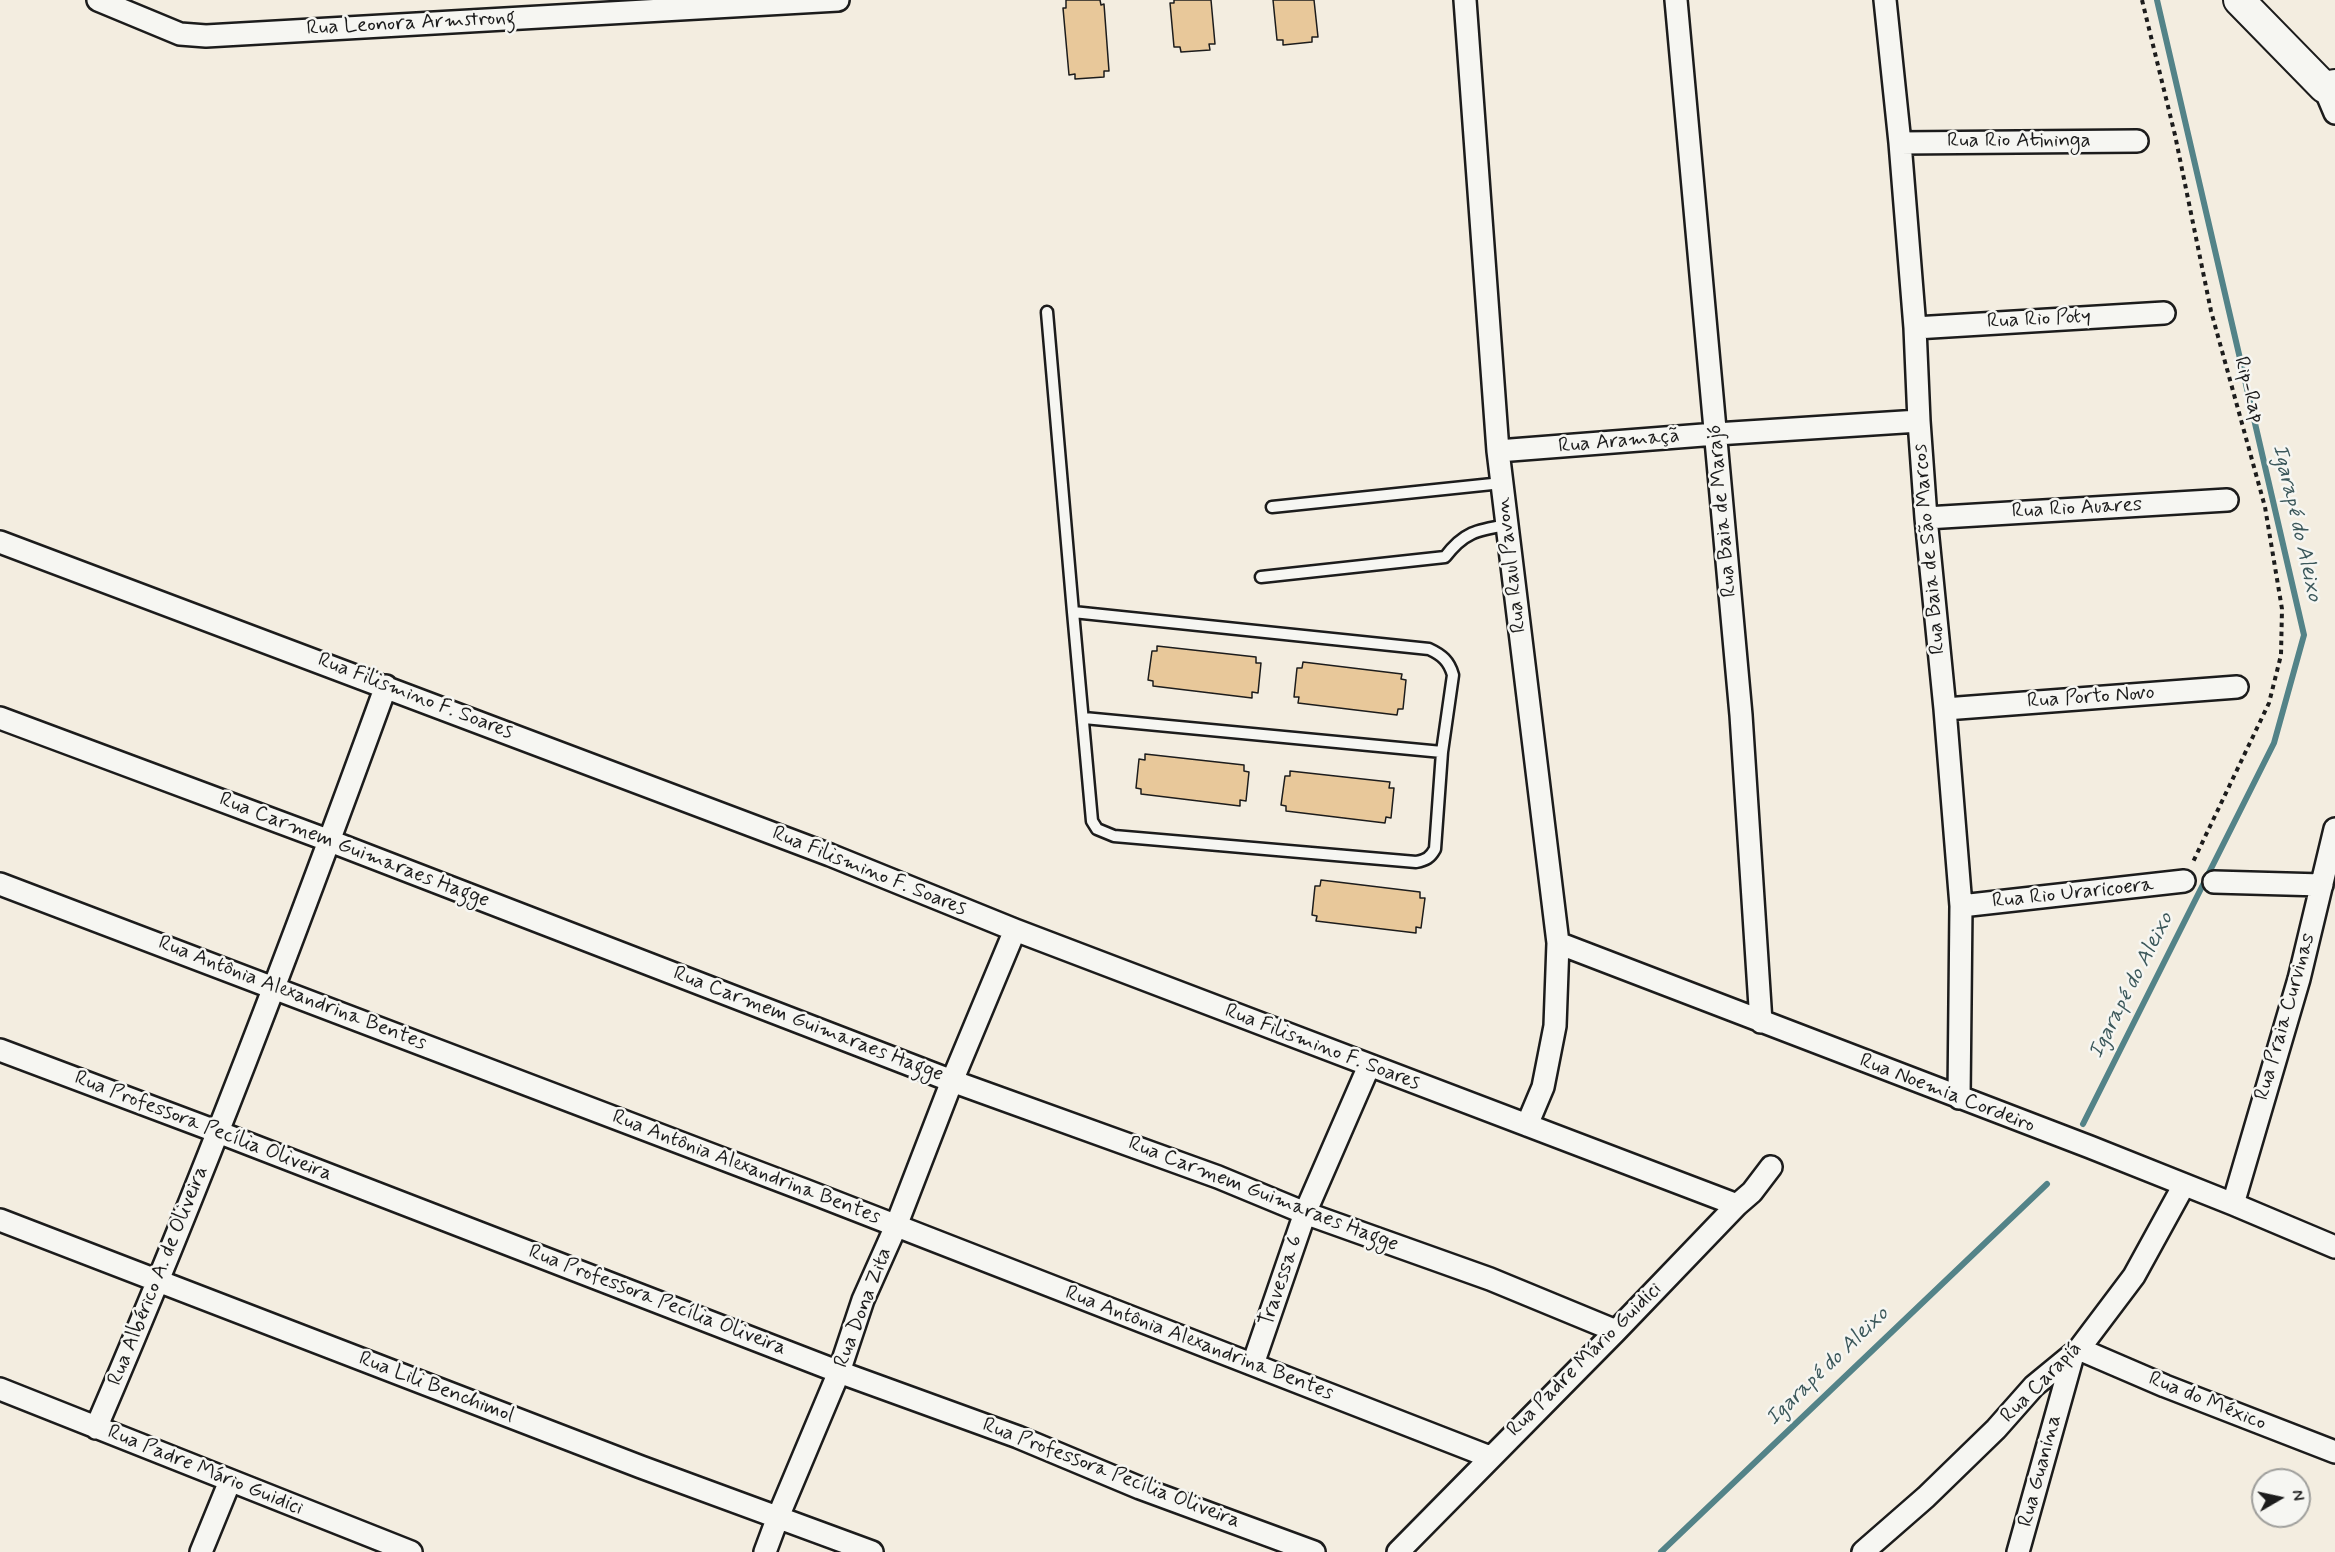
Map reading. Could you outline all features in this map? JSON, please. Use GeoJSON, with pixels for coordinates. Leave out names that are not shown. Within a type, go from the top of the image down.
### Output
{"type":"FeatureCollection","features":[{"type":"Feature","properties":{"kind":"street","name":"Rua Leonora Armstrong"},"geometry":{"type":"LineString","coordinates":[[98,0],[180,34],[206,36],[838,0]]}},
{"type":"Feature","properties":{"kind":"street","name":"Rua Raul Pavon"},"geometry":{"type":"LineString","coordinates":[[1465,0],[1498,451],[1558,943],[1555,1026],[1543,1087],[1527,1125]]}},
{"type":"Feature","properties":{"kind":"street","name":"Rua Baia de Marajó"},"geometry":{"type":"LineString","coordinates":[[1676,0],[1741,715],[1761,1022]]}},
{"type":"Feature","properties":{"kind":"street","name":"Rua Baia de São Marcos"},"geometry":{"type":"LineString","coordinates":[[1886,0],[1915,328],[1926,518],[1961,906],[1959,1098]]}},
{"type":"Feature","properties":{"kind":"street"},"geometry":{"type":"LineString","coordinates":[[2239,0],[2331,95]]}},
{"type":"Feature","properties":{"kind":"street","name":"Rua Rio Atininga"},"geometry":{"type":"LineString","coordinates":[[1900,143],[2137,141]]}},
{"type":"Feature","properties":{"kind":"street","name":"Rua Rio Poty"},"geometry":{"type":"LineString","coordinates":[[1915,328],[2164,313]]}},
{"type":"Feature","properties":{"kind":"street","name":"Rua Aramaçã"},"geometry":{"type":"LineString","coordinates":[[1498,451],[1919,421]]}},
{"type":"Feature","properties":{"kind":"street","name":"Rua Rio Auares"},"geometry":{"type":"LineString","coordinates":[[1926,518],[2227,500]]}},
{"type":"Feature","properties":{"kind":"street","name":"Rua Filismino F. Soares"},"geometry":{"type":"LineString","coordinates":[[0,542],[819,850],[1015,930],[1737,1205]]}},
{"type":"Feature","properties":{"kind":"street","name":"Rua Albérico A. de Oliveira"},"geometry":{"type":"LineString","coordinates":[[96,1428],[160,1281],[276,987],[386,686]]}},
{"type":"Feature","properties":{"kind":"street","name":"Rua Porto Novo"},"geometry":{"type":"LineString","coordinates":[[1945,709],[2237,687]]}},
{"type":"Feature","properties":{"kind":"street","name":"Rua Carmem Guimaraes Hagge"},"geometry":{"type":"LineString","coordinates":[[0,718],[330,841],[952,1081],[1218,1177],[1305,1213],[1490,1279],[1617,1331]]}},
{"type":"Feature","properties":{"kind":"street","name":"Rua Praia Curvinas"},"geometry":{"type":"LineString","coordinates":[[2233,1204],[2299,979],[2335,829]]}},
{"type":"Feature","properties":{"kind":"street","name":"Rua Rio Uraricoera"},"geometry":{"type":"LineString","coordinates":[[1961,906],[2184,881]]}},
{"type":"Feature","properties":{"kind":"street"},"geometry":{"type":"LineString","coordinates":[[2214,882],[2322,885]]}},
{"type":"Feature","properties":{"kind":"street","name":"Rua Antônia Alexandrina Bentes"},"geometry":{"type":"LineString","coordinates":[[0,884],[276,987],[1490,1457]]}},
{"type":"Feature","properties":{"kind":"street","name":"Rua Dona Zita"},"geometry":{"type":"LineString","coordinates":[[765,1552],[840,1372],[863,1300],[896,1226],[952,1081],[1015,930]]}},
{"type":"Feature","properties":{"kind":"street","name":"Rua Noemia Cordeiro"},"geometry":{"type":"LineString","coordinates":[[1558,943],[2233,1204],[2335,1247]]}},
{"type":"Feature","properties":{"kind":"street","name":"Rua Professora Pecília Oliveira"},"geometry":{"type":"LineString","coordinates":[[0,1050],[840,1372],[1018,1437],[1140,1488],[1314,1552]]}},
{"type":"Feature","properties":{"kind":"street","name":"Travessa 6"},"geometry":{"type":"LineString","coordinates":[[1253,1364],[1305,1213],[1369,1066]]}},
{"type":"Feature","properties":{"kind":"street","name":"Rua Padre Mário Guidici"},"geometry":{"type":"LineString","coordinates":[[1398,1552],[1752,1192],[1771,1167]]}},
{"type":"Feature","properties":{"kind":"street","name":"Rua Carapiá"},"geometry":{"type":"LineString","coordinates":[[1863,1552],[1926,1497],[1996,1429],[2034,1386],[2076,1352],[2134,1276],[2184,1185]]}},
{"type":"Feature","properties":{"kind":"street","name":"Rua Lili Benchimol"},"geometry":{"type":"LineString","coordinates":[[0,1220],[629,1463],[872,1552]]}},
{"type":"Feature","properties":{"kind":"street","name":"Rua do México"},"geometry":{"type":"LineString","coordinates":[[2076,1352],[2335,1452]]}},
{"type":"Feature","properties":{"kind":"street","name":"Rua Guanina"},"geometry":{"type":"LineString","coordinates":[[2019,1552],[2076,1352]]}},
{"type":"Feature","properties":{"kind":"street","name":"Rua Padre Mário Guidici"},"geometry":{"type":"LineString","coordinates":[[0,1389],[411,1552]]}},
{"type":"Feature","properties":{"kind":"street"},"geometry":{"type":"LineString","coordinates":[[201,1552],[230,1481]]}},
{"type":"Feature","properties":{"kind":"lane"},"geometry":{"type":"LineString","coordinates":[[1047,312],[1073,612],[1084,718],[1092,821],[1097,829],[1114,836],[1404,861],[1426,861],[1432,856],[1435,849],[1442,752],[1453,675],[1450,664],[1440,654],[1429,649],[1073,612]]}},
{"type":"Feature","properties":{"kind":"lane"},"geometry":{"type":"LineString","coordinates":[[1272,507],[1502,483]]}},
{"type":"Feature","properties":{"kind":"lane"},"geometry":{"type":"LineString","coordinates":[[1261,577],[1445,557],[1463,537],[1478,530],[1507,525]]}},
{"type":"Feature","properties":{"kind":"lane"},"geometry":{"type":"LineString","coordinates":[[1084,718],[1442,752]]}},
{"type":"Feature","properties":{"kind":"path","name":"Rip-Rap"},"geometry":{"type":"LineString","coordinates":[[2142,0],[2175,135],[2211,310],[2265,507],[2282,609],[2281,655],[2269,703],[2184,881]]}},
{"type":"Feature","properties":{"kind":"building"},"geometry":{"type":"Polygon","coordinates":[[[1066,0],[1100,0],[1101,5],[1104,4],[1109,71],[1104,71],[1104,77],[1075,79],[1075,74],[1069,75],[1063,8],[1066,8],[1066,0]]]}},
{"type":"Feature","properties":{"kind":"building"},"geometry":{"type":"Polygon","coordinates":[[[1174,0],[1211,0],[1215,44],[1209,44],[1210,50],[1181,52],[1180,47],[1174,47],[1170,3],[1174,3],[1174,0]]]}},
{"type":"Feature","properties":{"kind":"building"},"geometry":{"type":"Polygon","coordinates":[[[1273,0],[1314,0],[1318,37],[1312,37],[1312,42],[1283,45],[1283,40],[1277,40],[1273,0]]]}},
{"type":"Feature","properties":{"kind":"building"},"geometry":{"type":"Polygon","coordinates":[[[1157,646],[1256,657],[1256,663],[1261,663],[1258,693],[1252,692],[1252,698],[1153,686],[1153,681],[1148,680],[1152,651],[1157,651],[1157,646]]]}},
{"type":"Feature","properties":{"kind":"building"},"geometry":{"type":"Polygon","coordinates":[[[1303,662],[1402,674],[1401,679],[1406,680],[1403,709],[1398,709],[1397,715],[1298,703],[1299,697],[1294,697],[1297,668],[1302,668],[1303,662]]]}},
{"type":"Feature","properties":{"kind":"building"},"geometry":{"type":"Polygon","coordinates":[[[1145,754],[1244,765],[1244,771],[1249,772],[1246,801],[1240,800],[1240,806],[1141,794],[1141,789],[1136,788],[1139,759],[1145,760],[1145,754]]]}},
{"type":"Feature","properties":{"kind":"building"},"geometry":{"type":"Polygon","coordinates":[[[1290,771],[1390,782],[1389,788],[1394,788],[1391,818],[1386,817],[1385,823],[1286,811],[1286,806],[1281,805],[1285,776],[1290,776],[1290,771]]]}},
{"type":"Feature","properties":{"kind":"building"},"geometry":{"type":"Polygon","coordinates":[[[1321,880],[1420,892],[1420,898],[1425,898],[1421,928],[1416,927],[1416,933],[1316,921],[1317,916],[1312,915],[1315,886],[1320,886],[1321,880]]]}},
{"type":"Feature","properties":{"kind":"waterway","name":"Igarapé do Aleixo"},"geometry":{"type":"LineString","coordinates":[[2083,1124],[2274,743],[2304,635],[2157,0]]}},
{"type":"Feature","properties":{"kind":"waterway","name":"Igarapé do Aleixo"},"geometry":{"type":"LineString","coordinates":[[1661,1552],[2047,1184]]}}]}
